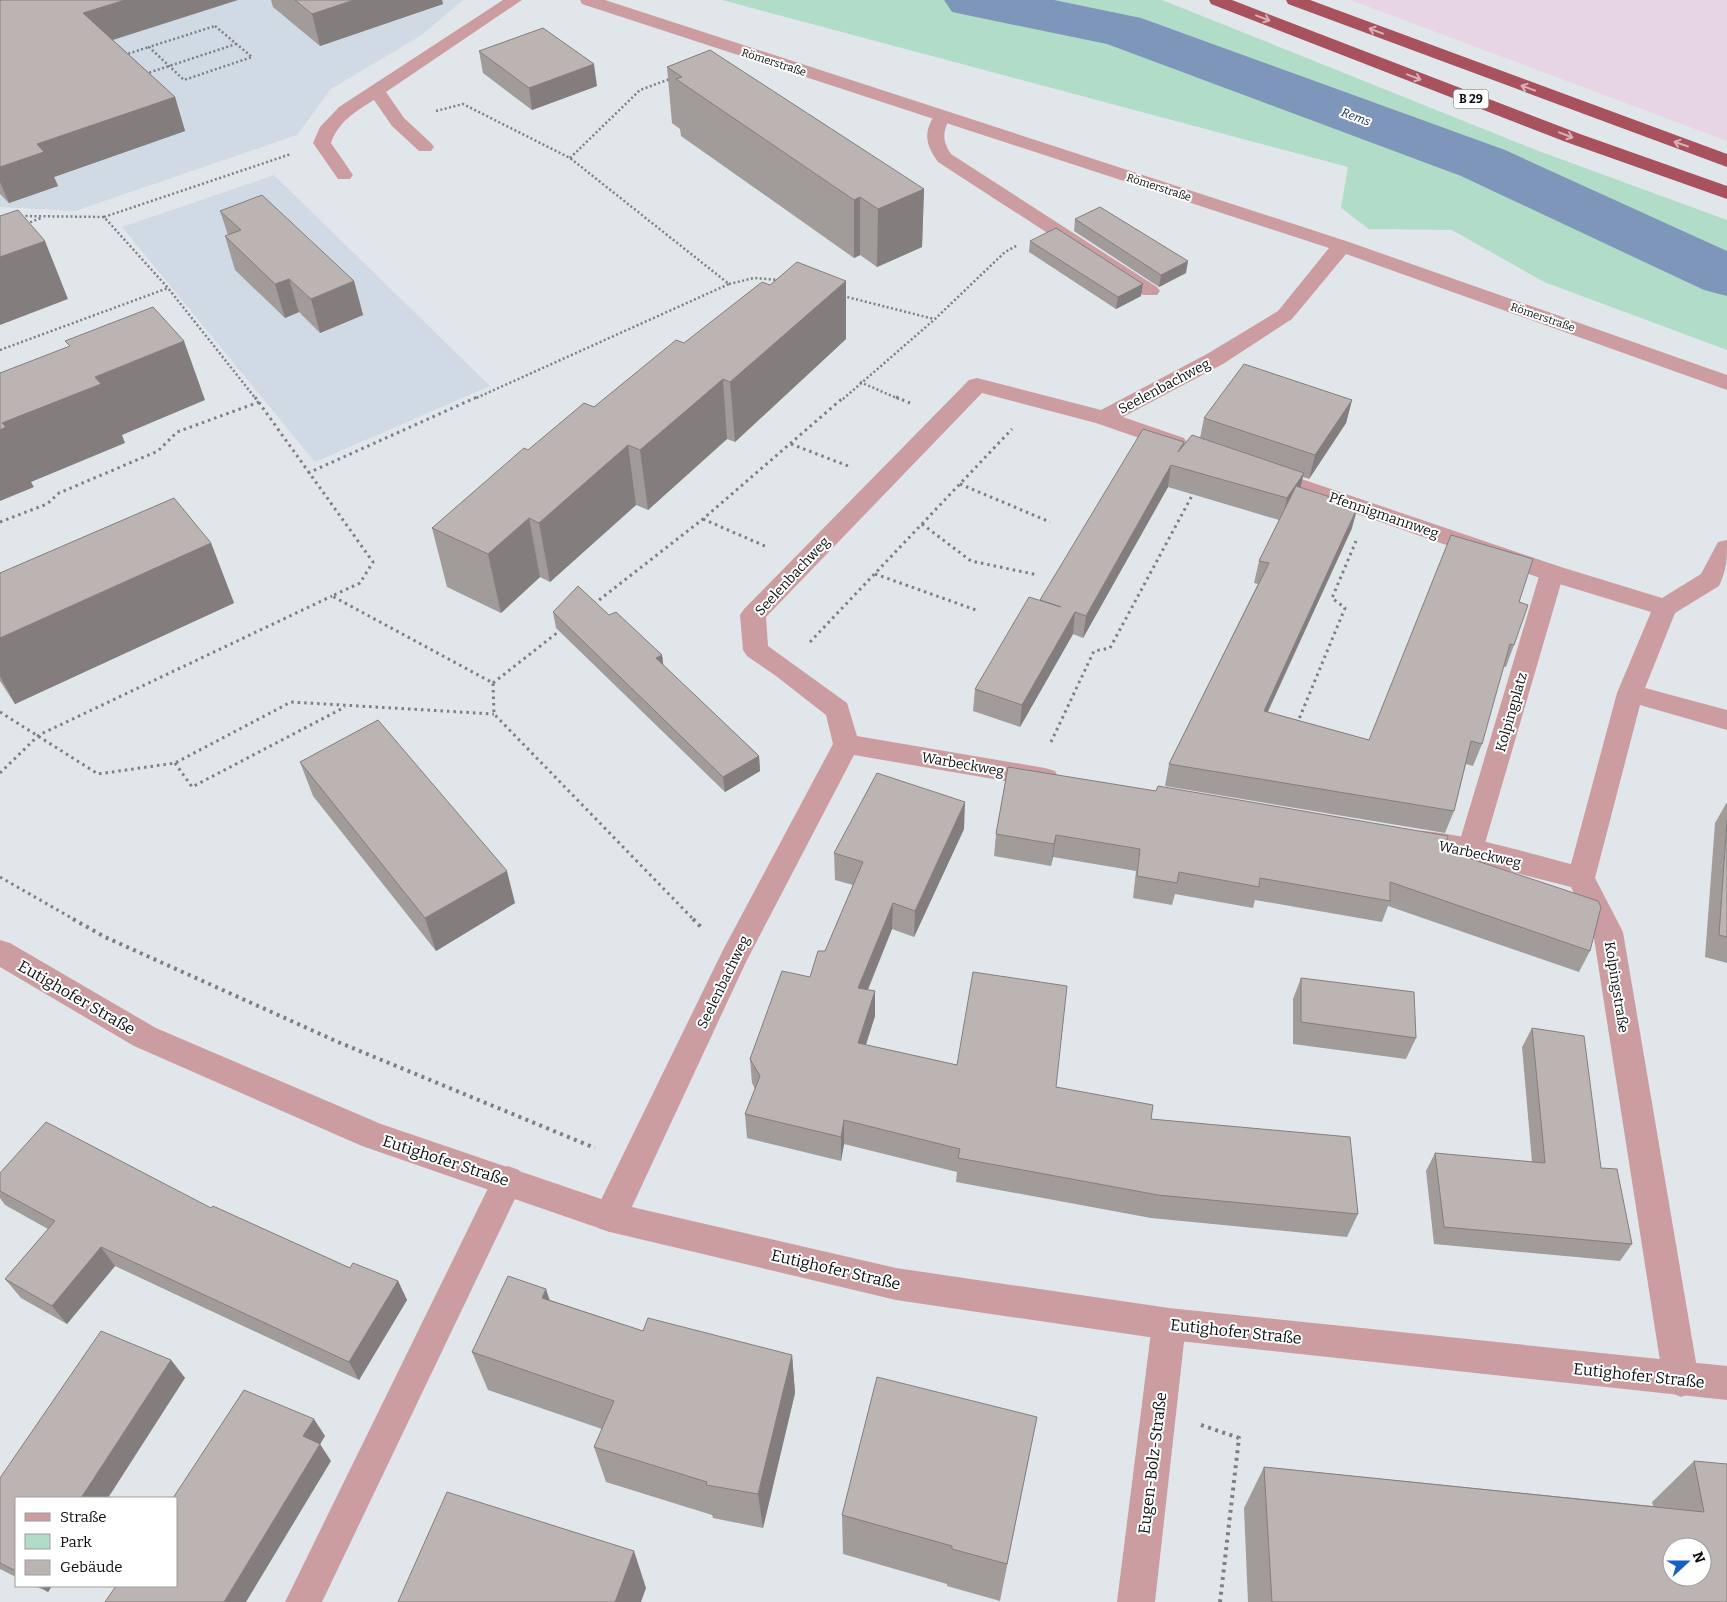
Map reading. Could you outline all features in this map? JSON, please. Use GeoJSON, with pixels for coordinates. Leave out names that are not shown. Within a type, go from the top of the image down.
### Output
{"type":"FeatureCollection","features":[{"type":"Feature","properties":{"kind":"highway","name":"B 29"},"geometry":{"type":"LineString","coordinates":[[1217,0],[1573,138],[1727,193]]}},
{"type":"Feature","properties":{"kind":"highway","name":"B 29"},"geometry":{"type":"LineString","coordinates":[[1294,0],[1727,161]]}},
{"type":"Feature","properties":{"kind":"street","name":"Römerstraße"},"geometry":{"type":"LineString","coordinates":[[588,0],[1342,246],[1727,383]]}},
{"type":"Feature","properties":{"kind":"street","name":"Seelenbachweg"},"geometry":{"type":"LineString","coordinates":[[610,1217],[733,959],[846,744],[838,710],[785,669],[756,650],[753,615],[977,384],[1104,418],[1216,359],[1285,315],[1342,246]]}},
{"type":"Feature","properties":{"kind":"street"},"geometry":{"type":"LineString","coordinates":[[1104,418],[1213,456]]}},
{"type":"Feature","properties":{"kind":"street","name":"Pfennigmannweg"},"geometry":{"type":"LineString","coordinates":[[1241,465],[1552,573],[1665,608]]}},
{"type":"Feature","properties":{"kind":"street"},"geometry":{"type":"LineString","coordinates":[[1581,878],[1630,693],[1665,608],[1710,580],[1727,548]]}},
{"type":"Feature","properties":{"kind":"street"},"geometry":{"type":"LineString","coordinates":[[1630,693],[1727,720]]}},
{"type":"Feature","properties":{"kind":"street","name":"Warbeckweg"},"geometry":{"type":"LineString","coordinates":[[846,744],[1073,783]]}},
{"type":"Feature","properties":{"kind":"street","name":"Warbeckweg"},"geometry":{"type":"LineString","coordinates":[[1384,836],[1470,850],[1581,878]]}},
{"type":"Feature","properties":{"kind":"street","name":"Kolpingstraße"},"geometry":{"type":"LineString","coordinates":[[1581,878],[1608,932],[1681,1380]]}},
{"type":"Feature","properties":{"kind":"street","name":"Eutighofer Straße"},"geometry":{"type":"LineString","coordinates":[[0,952],[145,1037],[373,1136],[508,1180],[610,1217],[896,1284],[1169,1324],[1681,1380],[1727,1383]]}},
{"type":"Feature","properties":{"kind":"street","name":"Eugen-Bolz-Straße"},"geometry":{"type":"LineString","coordinates":[[1136,1602],[1169,1324]]}},
{"type":"Feature","properties":{"kind":"lane"},"geometry":{"type":"LineString","coordinates":[[344,175],[322,143],[326,131],[345,111],[514,0]]}},
{"type":"Feature","properties":{"kind":"lane"},"geometry":{"type":"LineString","coordinates":[[376,90],[398,122],[424,147]]}},
{"type":"Feature","properties":{"kind":"lane"},"geometry":{"type":"LineString","coordinates":[[942,116],[936,126],[934,144],[944,158],[1150,291]]}},
{"type":"Feature","properties":{"kind":"lane","name":"Kolpingplatz"},"geometry":{"type":"LineString","coordinates":[[1470,850],[1552,573]]}},
{"type":"Feature","properties":{"kind":"lane"},"geometry":{"type":"LineString","coordinates":[[303,1602],[508,1180]]}},
{"type":"Feature","properties":{"kind":"path"},"geometry":{"type":"LineString","coordinates":[[124,56],[148,47],[215,26],[252,57],[184,80],[148,47]]}},
{"type":"Feature","properties":{"kind":"path"},"geometry":{"type":"LineString","coordinates":[[144,74],[236,44]]}},
{"type":"Feature","properties":{"kind":"path"},"geometry":{"type":"LineString","coordinates":[[570,158],[640,90],[677,76]]}},
{"type":"Feature","properties":{"kind":"path"},"geometry":{"type":"LineString","coordinates":[[398,122],[463,104],[570,158],[729,284]]}},
{"type":"Feature","properties":{"kind":"path"},"geometry":{"type":"LineString","coordinates":[[17,216],[104,217],[322,143]]}},
{"type":"Feature","properties":{"kind":"path"},"geometry":{"type":"LineString","coordinates":[[26,224],[43,217]]}},
{"type":"Feature","properties":{"kind":"path"},"geometry":{"type":"LineString","coordinates":[[0,773],[39,736],[360,583],[373,562],[259,402],[168,288],[104,217]]}},
{"type":"Feature","properties":{"kind":"path"},"geometry":{"type":"LineString","coordinates":[[587,610],[703,520],[860,382],[935,320],[1005,252],[1054,229]]}},
{"type":"Feature","properties":{"kind":"path"},"geometry":{"type":"LineString","coordinates":[[308,473],[729,284],[749,277],[765,276],[784,281]]}},
{"type":"Feature","properties":{"kind":"path"},"geometry":{"type":"LineString","coordinates":[[0,350],[168,288]]}},
{"type":"Feature","properties":{"kind":"path"},"geometry":{"type":"LineString","coordinates":[[841,296],[935,320]]}},
{"type":"Feature","properties":{"kind":"path"},"geometry":{"type":"LineString","coordinates":[[860,382],[945,418]]}},
{"type":"Feature","properties":{"kind":"path"},"geometry":{"type":"LineString","coordinates":[[785,669],[1038,401]]}},
{"type":"Feature","properties":{"kind":"path"},"geometry":{"type":"LineString","coordinates":[[0,522],[47,504],[59,493],[158,451],[177,432],[259,402]]}},
{"type":"Feature","properties":{"kind":"path"},"geometry":{"type":"LineString","coordinates":[[790,444],[885,480]]}},
{"type":"Feature","properties":{"kind":"path"},"geometry":{"type":"LineString","coordinates":[[1034,776],[1094,651],[1110,648],[1213,456]]}},
{"type":"Feature","properties":{"kind":"path"},"geometry":{"type":"LineString","coordinates":[[960,484],[1050,522]]}},
{"type":"Feature","properties":{"kind":"path"},"geometry":{"type":"LineString","coordinates":[[1296,725],[1345,608],[1332,598],[1369,510]]}},
{"type":"Feature","properties":{"kind":"path"},"geometry":{"type":"LineString","coordinates":[[703,520],[804,563]]}},
{"type":"Feature","properties":{"kind":"path"},"geometry":{"type":"LineString","coordinates":[[922,524],[972,561],[1038,575]]}},
{"type":"Feature","properties":{"kind":"path"},"geometry":{"type":"LineString","coordinates":[[875,574],[976,610]]}},
{"type":"Feature","properties":{"kind":"path"},"geometry":{"type":"LineString","coordinates":[[332,596],[493,683]]}},
{"type":"Feature","properties":{"kind":"path"},"geometry":{"type":"LineString","coordinates":[[493,683],[563,628]]}},
{"type":"Feature","properties":{"kind":"path"},"geometry":{"type":"LineString","coordinates":[[493,683],[494,714],[733,959]]}},
{"type":"Feature","properties":{"kind":"path"},"geometry":{"type":"LineString","coordinates":[[0,712],[98,774],[175,763],[291,702],[494,714]]}},
{"type":"Feature","properties":{"kind":"path"},"geometry":{"type":"LineString","coordinates":[[175,763],[192,787],[347,706]]}},
{"type":"Feature","properties":{"kind":"path"},"geometry":{"type":"LineString","coordinates":[[0,877],[114,941],[338,1042],[635,1164]]}},
{"type":"Feature","properties":{"kind":"path"},"geometry":{"type":"LineString","coordinates":[[1220,1602],[1239,1438]]}},
{"type":"Feature","properties":{"kind":"shaded area"},"geometry":{"type":"Polygon","coordinates":[[[0,0],[463,0],[422,35],[331,89],[297,135],[75,211],[0,207],[0,0]]]}},
{"type":"Feature","properties":{"kind":"shaded area"},"geometry":{"type":"Polygon","coordinates":[[[1350,0],[1727,0],[1727,141],[1350,0]]]}},
{"type":"Feature","properties":{"kind":"shaded area"},"geometry":{"type":"Polygon","coordinates":[[[274,175],[490,386],[315,462],[122,227],[274,175]]]}},
{"type":"Feature","properties":{"kind":"green space"},"geometry":{"type":"Polygon","coordinates":[[[722,0],[1162,0],[1536,150],[1727,220],[1727,350],[1544,282],[1452,230],[1369,229],[1341,208],[1348,167],[722,0]]]}},
{"type":"Feature","properties":{"kind":"building"},"geometry":{"type":"Polygon","coordinates":[[[0,0],[125,0],[83,13],[175,97],[37,144],[44,152],[0,167],[0,0]]]}},
{"type":"Feature","properties":{"kind":"building"},"geometry":{"type":"Polygon","coordinates":[[[295,0],[354,0],[312,14],[295,0]]]}},
{"type":"Feature","properties":{"kind":"building"},"geometry":{"type":"Polygon","coordinates":[[[543,28],[594,64],[529,88],[479,51],[543,28]]]}},
{"type":"Feature","properties":{"kind":"building"},"geometry":{"type":"Polygon","coordinates":[[[710,50],[924,189],[878,209],[860,197],[854,200],[676,79],[682,77],[667,67],[710,50]]]}},
{"type":"Feature","properties":{"kind":"building"},"geometry":{"type":"Polygon","coordinates":[[[262,195],[354,281],[311,299],[289,279],[275,284],[225,236],[241,230],[220,211],[262,195]]]}},
{"type":"Feature","properties":{"kind":"building"},"geometry":{"type":"Polygon","coordinates":[[[1100,207],[1188,261],[1161,275],[1075,219],[1100,207]]]}},
{"type":"Feature","properties":{"kind":"building"},"geometry":{"type":"Polygon","coordinates":[[[18,210],[45,241],[0,257],[0,216],[18,210]]]}},
{"type":"Feature","properties":{"kind":"building"},"geometry":{"type":"Polygon","coordinates":[[[1056,228],[1143,284],[1118,297],[1030,241],[1056,228]]]}},
{"type":"Feature","properties":{"kind":"building"},"geometry":{"type":"Polygon","coordinates":[[[797,262],[846,281],[730,382],[723,379],[640,450],[628,445],[539,523],[529,518],[488,554],[432,528],[524,448],[528,450],[584,403],[594,407],[676,340],[684,343],[762,282],[770,285],[797,262]]]}},
{"type":"Feature","properties":{"kind":"building"},"geometry":{"type":"Polygon","coordinates":[[[153,307],[184,341],[95,377],[101,384],[2,423],[6,427],[0,430],[0,373],[70,346],[65,341],[153,307]]]}},
{"type":"Feature","properties":{"kind":"building"},"geometry":{"type":"Polygon","coordinates":[[[1244,364],[1352,400],[1315,455],[1204,418],[1244,364]]]}},
{"type":"Feature","properties":{"kind":"building"},"geometry":{"type":"Polygon","coordinates":[[[1143,429],[1184,442],[1178,452],[1192,435],[1304,473],[1287,498],[1171,465],[1086,616],[1075,612],[1022,705],[975,689],[1029,597],[1061,607],[1040,600],[1143,429]]]}},
{"type":"Feature","properties":{"kind":"building"},"geometry":{"type":"Polygon","coordinates":[[[1296,486],[1358,506],[1264,711],[1369,740],[1451,535],[1533,559],[1519,602],[1528,605],[1514,645],[1510,644],[1482,744],[1471,741],[1454,811],[1169,764],[1269,563],[1259,561],[1296,486]]]}},
{"type":"Feature","properties":{"kind":"building"},"geometry":{"type":"Polygon","coordinates":[[[174,498],[211,543],[0,638],[0,573],[174,498]]]}},
{"type":"Feature","properties":{"kind":"building"},"geometry":{"type":"Polygon","coordinates":[[[578,586],[609,615],[616,612],[662,655],[656,658],[759,756],[723,777],[553,612],[578,586]]]}},
{"type":"Feature","properties":{"kind":"building"},"geometry":{"type":"Polygon","coordinates":[[[378,720],[507,871],[425,918],[300,762],[378,720]]]}},
{"type":"Feature","properties":{"kind":"building"},"geometry":{"type":"Polygon","coordinates":[[[1008,767],[1156,791],[1158,786],[1448,836],[1444,850],[1598,901],[1601,907],[1590,951],[1390,882],[1390,901],[1260,878],[1259,887],[1179,872],[1177,883],[1137,876],[1140,849],[1056,835],[1054,844],[996,834],[1008,767]]]}},
{"type":"Feature","properties":{"kind":"building"},"geometry":{"type":"Polygon","coordinates":[[[877,773],[965,802],[915,911],[893,903],[858,988],[875,991],[858,1043],[957,1065],[973,972],[1067,986],[1056,1087],[1153,1105],[1151,1119],[1350,1137],[1358,1214],[1158,1195],[958,1158],[960,1149],[844,1120],[841,1137],[745,1114],[760,1076],[750,1059],[782,971],[810,977],[818,951],[825,951],[863,862],[834,853],[877,773]]]}},
{"type":"Feature","properties":{"kind":"building"},"geometry":{"type":"Polygon","coordinates":[[[1727,820],[1727,937],[1719,935],[1727,820]]]}},
{"type":"Feature","properties":{"kind":"building"},"geometry":{"type":"Polygon","coordinates":[[[1301,978],[1414,992],[1416,1038],[1301,1022],[1301,978]]]}},
{"type":"Feature","properties":{"kind":"building"},"geometry":{"type":"Polygon","coordinates":[[[1532,1028],[1584,1036],[1601,1168],[1617,1169],[1632,1244],[1444,1227],[1435,1153],[1545,1163],[1532,1028]]]}},
{"type":"Feature","properties":{"kind":"building"},"geometry":{"type":"Polygon","coordinates":[[[46,1122],[211,1208],[213,1206],[350,1268],[353,1263],[398,1281],[349,1362],[101,1247],[52,1306],[5,1279],[55,1221],[0,1191],[0,1173],[46,1122]]]}},
{"type":"Feature","properties":{"kind":"building"},"geometry":{"type":"Polygon","coordinates":[[[508,1276],[546,1289],[542,1298],[643,1331],[648,1318],[792,1355],[758,1494],[706,1485],[707,1482],[594,1447],[614,1401],[472,1352],[508,1276]]]}},
{"type":"Feature","properties":{"kind":"building"},"geometry":{"type":"Polygon","coordinates":[[[101,1331],[171,1360],[82,1497],[15,1497],[15,1570],[0,1563],[0,1478],[101,1331]]]}},
{"type":"Feature","properties":{"kind":"building"},"geometry":{"type":"Polygon","coordinates":[[[877,1377],[1037,1417],[1007,1564],[952,1549],[952,1546],[842,1515],[877,1377]]]}},
{"type":"Feature","properties":{"kind":"building"},"geometry":{"type":"Polygon","coordinates":[[[244,1390],[314,1419],[303,1436],[320,1444],[224,1602],[105,1602],[115,1587],[178,1587],[178,1497],[174,1497],[244,1390]]]}},
{"type":"Feature","properties":{"kind":"building"},"geometry":{"type":"Polygon","coordinates":[[[1694,1461],[1727,1464],[1727,1602],[1272,1602],[1264,1467],[1704,1512],[1694,1461]]]}},
{"type":"Feature","properties":{"kind":"building"},"geometry":{"type":"Polygon","coordinates":[[[447,1492],[634,1551],[615,1602],[398,1602],[447,1492]]]}},
{"type":"Feature","properties":{"kind":"waterway","name":"Rems"},"geometry":{"type":"LineString","coordinates":[[971,0],[1121,30],[1483,163],[1727,276]]}}]}
